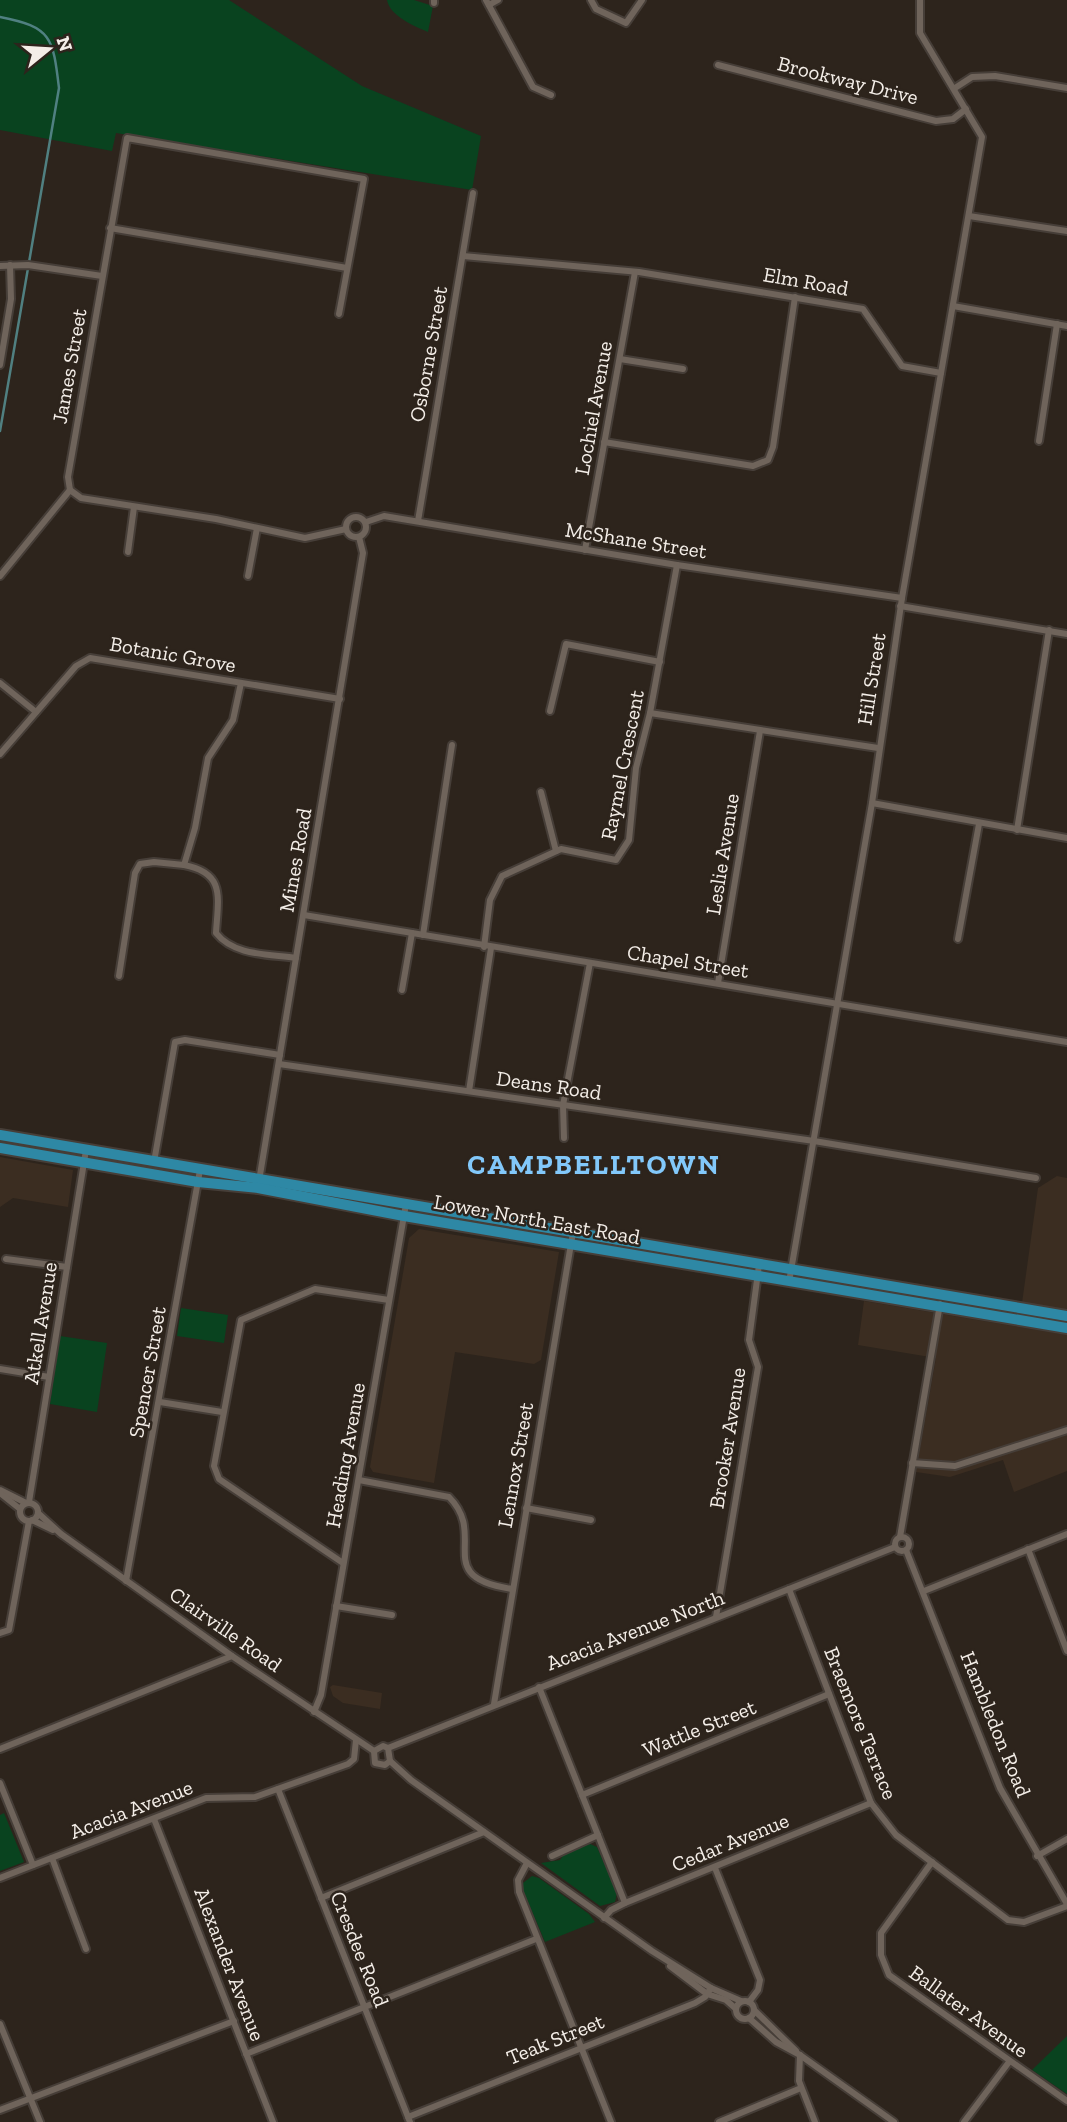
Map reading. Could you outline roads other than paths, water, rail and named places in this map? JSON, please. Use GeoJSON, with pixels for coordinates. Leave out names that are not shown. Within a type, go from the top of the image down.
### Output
{"type":"FeatureCollection","features":[{"type":"Feature","properties":{"kind":"main road","name":"Lower North East Road"},"geometry":{"type":"LineString","coordinates":[[0,1135],[200,1170],[404,1216],[940,1301],[1067,1328]]}},
{"type":"Feature","properties":{"kind":"main road","name":"Lower North East Road"},"geometry":{"type":"LineString","coordinates":[[0,1148],[198,1182],[259,1183],[406,1203],[573,1233],[758,1271]]}},
{"type":"Feature","properties":{"kind":"main road","name":"Lower North East Road"},"geometry":{"type":"LineString","coordinates":[[940,1301],[1067,1316]]}},
{"type":"Feature","properties":{"kind":"street"},"geometry":{"type":"LineString","coordinates":[[498,0],[487,3],[533,88],[551,95]]}},
{"type":"Feature","properties":{"kind":"street"},"geometry":{"type":"LineString","coordinates":[[591,0],[596,9],[626,23],[642,0]]}},
{"type":"Feature","properties":{"kind":"street","name":"Hill Street"},"geometry":{"type":"LineString","coordinates":[[790,1276],[872,803],[901,602],[982,137],[920,33],[920,0]]}},
{"type":"Feature","properties":{"kind":"street","name":"Brookway Drive"},"geometry":{"type":"LineString","coordinates":[[718,65],[936,121],[953,119],[966,108]]}},
{"type":"Feature","properties":{"kind":"street"},"geometry":{"type":"LineString","coordinates":[[954,88],[972,77],[995,76],[1067,88]]}},
{"type":"Feature","properties":{"kind":"street","name":"James Street"},"geometry":{"type":"LineString","coordinates":[[70,491],[68,477],[127,138],[364,179],[348,268]]}},
{"type":"Feature","properties":{"kind":"street","name":"Osborne Street"},"geometry":{"type":"LineString","coordinates":[[418,521],[473,193]]}},
{"type":"Feature","properties":{"kind":"street"},"geometry":{"type":"LineString","coordinates":[[970,216],[1067,232]]}},
{"type":"Feature","properties":{"kind":"street"},"geometry":{"type":"LineString","coordinates":[[110,228],[348,268],[339,314]]}},
{"type":"Feature","properties":{"kind":"street","name":"Elm Road"},"geometry":{"type":"LineString","coordinates":[[463,256],[635,272],[863,309],[902,366],[941,373]]}},
{"type":"Feature","properties":{"kind":"street"},"geometry":{"type":"LineString","coordinates":[[0,365],[11,299],[10,265]]}},
{"type":"Feature","properties":{"kind":"street"},"geometry":{"type":"LineString","coordinates":[[0,266],[31,266],[102,276]]}},
{"type":"Feature","properties":{"kind":"street","name":"Lochiel Avenue"},"geometry":{"type":"LineString","coordinates":[[585,550],[635,272]]}},
{"type":"Feature","properties":{"kind":"street"},"geometry":{"type":"LineString","coordinates":[[604,442],[753,466],[768,460],[773,447],[796,297]]}},
{"type":"Feature","properties":{"kind":"street"},"geometry":{"type":"LineString","coordinates":[[953,306],[1067,326]]}},
{"type":"Feature","properties":{"kind":"street"},"geometry":{"type":"LineString","coordinates":[[1040,441],[1057,324]]}},
{"type":"Feature","properties":{"kind":"street"},"geometry":{"type":"LineString","coordinates":[[620,359],[683,369]]}},
{"type":"Feature","properties":{"kind":"street"},"geometry":{"type":"LineString","coordinates":[[0,576],[70,491],[81,498],[305,538],[346,529]]}},
{"type":"Feature","properties":{"kind":"street"},"geometry":{"type":"LineString","coordinates":[[128,552],[134,507]]}},
{"type":"Feature","properties":{"kind":"street"},"geometry":{"type":"LineString","coordinates":[[355,516],[366,522],[366,531],[359,537],[349,535],[346,529],[347,522],[355,516]]}},
{"type":"Feature","properties":{"kind":"street","name":"McShane Street"},"geometry":{"type":"LineString","coordinates":[[366,522],[384,516],[418,521],[901,602],[1067,634]]}},
{"type":"Feature","properties":{"kind":"street"},"geometry":{"type":"LineString","coordinates":[[248,576],[257,528]]}},
{"type":"Feature","properties":{"kind":"street","name":"Mines Road"},"geometry":{"type":"LineString","coordinates":[[259,1183],[363,553],[359,537]]}},
{"type":"Feature","properties":{"kind":"street","name":"Raymel Crescent"},"geometry":{"type":"LineString","coordinates":[[556,851],[573,851],[615,860],[629,840],[636,768],[650,713],[677,565]]}},
{"type":"Feature","properties":{"kind":"street"},"geometry":{"type":"LineString","coordinates":[[1017,830],[1049,631]]}},
{"type":"Feature","properties":{"kind":"street"},"geometry":{"type":"LineString","coordinates":[[551,711],[566,644],[660,662]]}},
{"type":"Feature","properties":{"kind":"street","name":"Botanic Grove"},"geometry":{"type":"LineString","coordinates":[[0,754],[76,666],[90,658],[340,699]]}},
{"type":"Feature","properties":{"kind":"street"},"geometry":{"type":"LineString","coordinates":[[0,683],[36,712]]}},
{"type":"Feature","properties":{"kind":"street"},"geometry":{"type":"LineString","coordinates":[[184,865],[195,828],[208,758],[233,720],[241,683]]}},
{"type":"Feature","properties":{"kind":"street"},"geometry":{"type":"LineString","coordinates":[[650,713],[878,748]]}},
{"type":"Feature","properties":{"kind":"street","name":"Leslie Avenue"},"geometry":{"type":"LineString","coordinates":[[718,983],[760,731]]}},
{"type":"Feature","properties":{"kind":"street"},"geometry":{"type":"LineString","coordinates":[[423,935],[452,745]]}},
{"type":"Feature","properties":{"kind":"street"},"geometry":{"type":"LineString","coordinates":[[469,1091],[487,947],[490,900],[502,876],[556,851],[541,792]]}},
{"type":"Feature","properties":{"kind":"street"},"geometry":{"type":"LineString","coordinates":[[872,803],[1067,838]]}},
{"type":"Feature","properties":{"kind":"street"},"geometry":{"type":"LineString","coordinates":[[958,939],[979,824]]}},
{"type":"Feature","properties":{"kind":"street"},"geometry":{"type":"LineString","coordinates":[[119,976],[135,873],[140,864],[154,862],[203,869],[212,876],[218,891],[216,933],[225,944],[243,951],[296,958]]}},
{"type":"Feature","properties":{"kind":"street","name":"Chapel Street"},"geometry":{"type":"LineString","coordinates":[[304,915],[1067,1042]]}},
{"type":"Feature","properties":{"kind":"street"},"geometry":{"type":"LineString","coordinates":[[402,990],[412,933]]}},
{"type":"Feature","properties":{"kind":"street"},"geometry":{"type":"LineString","coordinates":[[564,1138],[563,1105],[590,963]]}},
{"type":"Feature","properties":{"kind":"street"},"geometry":{"type":"LineString","coordinates":[[154,1162],[175,1042],[185,1040],[280,1055]]}},
{"type":"Feature","properties":{"kind":"street","name":"Deans Road"},"geometry":{"type":"LineString","coordinates":[[279,1064],[814,1141],[1036,1178]]}},
{"type":"Feature","properties":{"kind":"street","name":"Atkell Avenue"},"geometry":{"type":"LineString","coordinates":[[27,1502],[86,1150]]}},
{"type":"Feature","properties":{"kind":"street","name":"Spencer Street"},"geometry":{"type":"LineString","coordinates":[[126,1581],[200,1170]]}},
{"type":"Feature","properties":{"kind":"street","name":"Heading Avenue"},"geometry":{"type":"LineString","coordinates":[[314,1712],[321,1695],[406,1203]]}},
{"type":"Feature","properties":{"kind":"street","name":"Lennox Street"},"geometry":{"type":"LineString","coordinates":[[494,1704],[573,1233]]}},
{"type":"Feature","properties":{"kind":"street"},"geometry":{"type":"LineString","coordinates":[[6,1259],[67,1267]]}},
{"type":"Feature","properties":{"kind":"street","name":"Brooker Avenue"},"geometry":{"type":"LineString","coordinates":[[716,1617],[758,1367],[749,1340],[758,1271]]}},
{"type":"Feature","properties":{"kind":"street"},"geometry":{"type":"LineString","coordinates":[[343,1563],[219,1479],[214,1466],[222,1412],[241,1320],[315,1289],[389,1300]]}},
{"type":"Feature","properties":{"kind":"street"},"geometry":{"type":"LineString","coordinates":[[900,1537],[908,1540],[906,1550],[900,1551],[895,1547],[896,1539],[900,1537],[940,1301]]}},
{"type":"Feature","properties":{"kind":"street"},"geometry":{"type":"LineString","coordinates":[[0,1369],[49,1377]]}},
{"type":"Feature","properties":{"kind":"street"},"geometry":{"type":"LineString","coordinates":[[160,1402],[222,1412]]}},
{"type":"Feature","properties":{"kind":"street"},"geometry":{"type":"LineString","coordinates":[[912,1463],[955,1466],[1067,1430]]}},
{"type":"Feature","properties":{"kind":"street"},"geometry":{"type":"LineString","coordinates":[[359,1480],[449,1497],[463,1517],[465,1560],[469,1573],[482,1584],[512,1589]]}},
{"type":"Feature","properties":{"kind":"street"},"geometry":{"type":"LineString","coordinates":[[0,1492],[35,1504],[38,1513],[30,1521],[9,1630],[0,1633]]}},
{"type":"Feature","properties":{"kind":"street"},"geometry":{"type":"LineString","coordinates":[[0,1492],[20,1509]]}},
{"type":"Feature","properties":{"kind":"street"},"geometry":{"type":"LineString","coordinates":[[27,1502],[20,1509],[20,1516],[30,1521]]}},
{"type":"Feature","properties":{"kind":"street"},"geometry":{"type":"LineString","coordinates":[[526,1508],[591,1520]]}},
{"type":"Feature","properties":{"kind":"street","name":"Clairville Road"},"geometry":{"type":"LineString","coordinates":[[38,1513],[61,1534],[126,1581],[374,1751]]}},
{"type":"Feature","properties":{"kind":"street","name":"Clairville Road"},"geometry":{"type":"LineString","coordinates":[[30,1521],[61,1534]]}},
{"type":"Feature","properties":{"kind":"street"},"geometry":{"type":"LineString","coordinates":[[923,1591],[1067,1534]]}},
{"type":"Feature","properties":{"kind":"street","name":"Acacia Avenue North"},"geometry":{"type":"LineString","coordinates":[[388,1748],[895,1547]]}},
{"type":"Feature","properties":{"kind":"street"},"geometry":{"type":"LineString","coordinates":[[1028,1549],[1067,1651]]}},
{"type":"Feature","properties":{"kind":"street","name":"Hambledon Road"},"geometry":{"type":"LineString","coordinates":[[906,1550],[1000,1788],[1067,1905]]}},
{"type":"Feature","properties":{"kind":"street","name":"Braemore Terrace"},"geometry":{"type":"LineString","coordinates":[[789,1589],[871,1803],[896,1835],[1008,1920],[1024,1922],[1067,1905]]}},
{"type":"Feature","properties":{"kind":"street"},"geometry":{"type":"LineString","coordinates":[[336,1606],[392,1615]]}},
{"type":"Feature","properties":{"kind":"street"},"geometry":{"type":"LineString","coordinates":[[0,1749],[232,1656]]}},
{"type":"Feature","properties":{"kind":"street"},"geometry":{"type":"LineString","coordinates":[[539,1687],[625,1903]]}},
{"type":"Feature","properties":{"kind":"street","name":"Wattle Street"},"geometry":{"type":"LineString","coordinates":[[582,1795],[829,1694]]}},
{"type":"Feature","properties":{"kind":"street"},"geometry":{"type":"LineString","coordinates":[[278,1789],[350,1763],[354,1759],[356,1740]]}},
{"type":"Feature","properties":{"kind":"street"},"geometry":{"type":"LineString","coordinates":[[383,1746],[388,1748],[392,1754],[390,1761],[385,1765],[376,1763],[374,1751],[383,1746]]}},
{"type":"Feature","properties":{"kind":"street"},"geometry":{"type":"LineString","coordinates":[[390,1761],[604,1919],[726,2000],[735,2008],[740,2018],[750,2018],[776,2042],[800,2055],[894,2122]]}},
{"type":"Feature","properties":{"kind":"street"},"geometry":{"type":"LineString","coordinates":[[0,1783],[33,1865]]}},
{"type":"Feature","properties":{"kind":"street","name":"Acacia Avenue"},"geometry":{"type":"LineString","coordinates":[[0,1878],[206,1798],[245,1800],[278,1789]]}},
{"type":"Feature","properties":{"kind":"street","name":"Cresdee Road"},"geometry":{"type":"LineString","coordinates":[[278,1789],[409,2120]]}},
{"type":"Feature","properties":{"kind":"street","name":"Cedar Avenue"},"geometry":{"type":"LineString","coordinates":[[604,1919],[611,1910],[625,1903],[871,1803]]}},
{"type":"Feature","properties":{"kind":"street","name":"Alexander Avenue"},"geometry":{"type":"LineString","coordinates":[[154,1819],[273,2122]]}},
{"type":"Feature","properties":{"kind":"street"},"geometry":{"type":"LineString","coordinates":[[321,1898],[484,1832]]}},
{"type":"Feature","properties":{"kind":"street"},"geometry":{"type":"LineString","coordinates":[[552,1856],[598,1835]]}},
{"type":"Feature","properties":{"kind":"street"},"geometry":{"type":"LineString","coordinates":[[1037,1856],[1067,1839]]}},
{"type":"Feature","properties":{"kind":"street"},"geometry":{"type":"LineString","coordinates":[[52,1858],[86,1949]]}},
{"type":"Feature","properties":{"kind":"street","name":"Ballater Avenue"},"geometry":{"type":"LineString","coordinates":[[932,1862],[881,1933],[881,1955],[889,1975],[1067,2101]]}},
{"type":"Feature","properties":{"kind":"street"},"geometry":{"type":"LineString","coordinates":[[527,1863],[517,1887],[611,2122]]}},
{"type":"Feature","properties":{"kind":"street"},"geometry":{"type":"LineString","coordinates":[[715,1868],[759,1975],[760,1986],[735,2008]]}},
{"type":"Feature","properties":{"kind":"street"},"geometry":{"type":"LineString","coordinates":[[246,2054],[537,1939]]}},
{"type":"Feature","properties":{"kind":"street"},"geometry":{"type":"LineString","coordinates":[[709,1991],[745,2001],[800,2055],[801,2065],[797,2074],[814,2122]]}},
{"type":"Feature","properties":{"kind":"street","name":"Teak Street"},"geometry":{"type":"LineString","coordinates":[[409,2120],[688,2005],[709,1991]]}},
{"type":"Feature","properties":{"kind":"street"},"geometry":{"type":"LineString","coordinates":[[750,2018],[754,2010]]}},
{"type":"Feature","properties":{"kind":"street"},"geometry":{"type":"LineString","coordinates":[[0,2110],[234,2021]]}},
{"type":"Feature","properties":{"kind":"street"},"geometry":{"type":"LineString","coordinates":[[0,2024],[40,2122]]}},
{"type":"Feature","properties":{"kind":"street"},"geometry":{"type":"LineString","coordinates":[[964,2122],[1009,2062]]}},
{"type":"Feature","properties":{"kind":"street"},"geometry":{"type":"LineString","coordinates":[[719,2122],[801,2088]]}},
{"type":"Feature","properties":{"kind":"waterway"},"geometry":{"type":"LineString","coordinates":[[0,17],[30,25],[47,38],[55,57],[59,88],[0,431]]}},
{"type":"Feature","properties":{"kind":"district","name":"CAMPBELLTOWN"},"geometry":{"type":"Point","coordinates":[594,1164]}}]}
